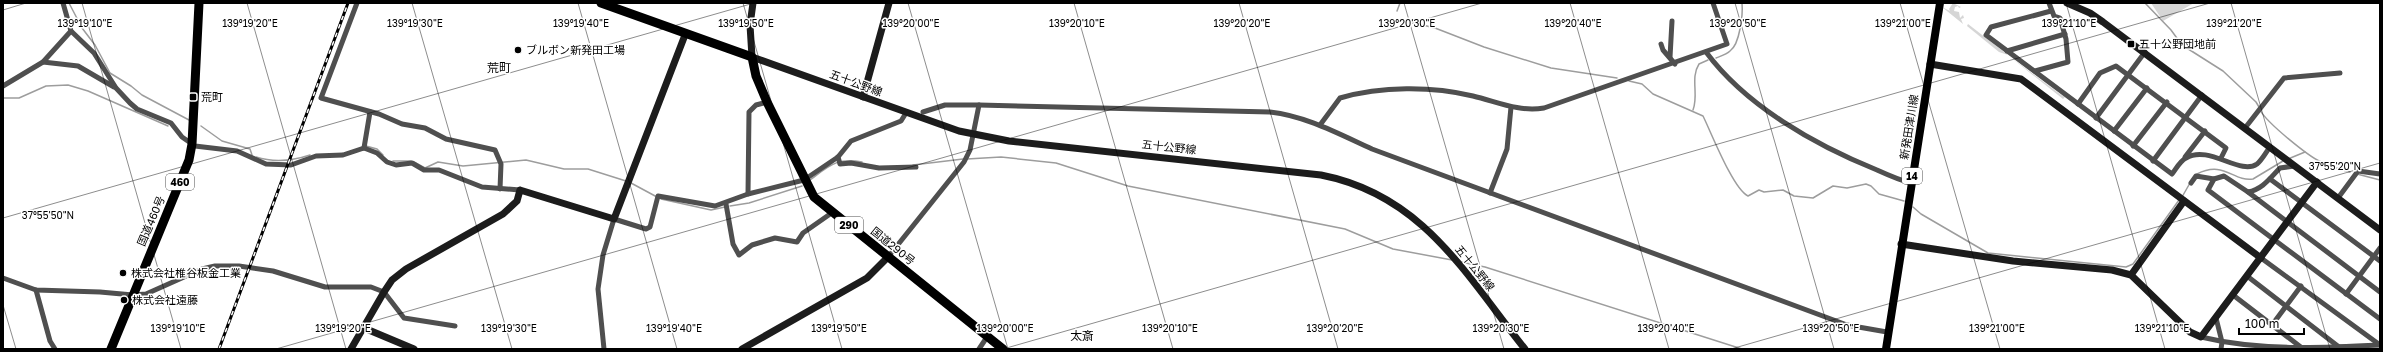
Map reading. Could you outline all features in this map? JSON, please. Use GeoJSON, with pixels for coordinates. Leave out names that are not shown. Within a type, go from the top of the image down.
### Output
{"type":"FeatureCollection","features":[{"type":"Feature","properties":{"kind":"highway","name":"国道460号"},"geometry":{"type":"LineString","coordinates":[[111,349],[189,160],[192,144],[199,3]]}},
{"type":"Feature","properties":{"kind":"highway"},"geometry":{"type":"LineString","coordinates":[[601,3],[685,35],[752,57]]}},
{"type":"Feature","properties":{"kind":"highway","name":"国道290号"},"geometry":{"type":"LineString","coordinates":[[752,57],[756,76],[767,102],[804,180],[814,196],[1003,349]]}},
{"type":"Feature","properties":{"kind":"main road","name":"新発田津川線"},"geometry":{"type":"LineString","coordinates":[[1886,349],[1887,332],[1940,3]]}},
{"type":"Feature","properties":{"kind":"street"},"geometry":{"type":"LineString","coordinates":[[63,3],[71,31],[94,53],[116,88],[137,109],[171,123],[182,137],[192,144],[205,148],[237,151],[266,164],[291,165],[316,156],[343,155],[364,148],[377,153],[387,162],[396,165],[412,163],[424,170],[434,169],[482,187],[520,190],[646,229],[650,227],[658,196],[701,205],[715,206],[726,204],[748,194],[804,180],[838,157],[851,141],[901,121],[906,113]]}},
{"type":"Feature","properties":{"kind":"street"},"geometry":{"type":"LineString","coordinates":[[357,3],[321,98],[370,112],[402,124],[425,128],[446,139],[495,150],[501,164],[500,189]]}},
{"type":"Feature","properties":{"kind":"street"},"geometry":{"type":"LineString","coordinates":[[752,3],[750,25],[752,57]]}},
{"type":"Feature","properties":{"kind":"street"},"geometry":{"type":"LineString","coordinates":[[863,97],[889,3]]}},
{"type":"Feature","properties":{"kind":"street"},"geometry":{"type":"LineString","coordinates":[[1320,125],[1340,98],[1375,92],[1441,90],[1475,96],[1511,107],[1535,110],[1544,108],[1629,77],[1675,64],[1727,44],[1713,3]]}},
{"type":"Feature","properties":{"kind":"street"},"geometry":{"type":"LineString","coordinates":[[2035,71],[2068,62],[2065,34],[2060,18],[2054,16],[2049,3]]}},
{"type":"Feature","properties":{"kind":"street"},"geometry":{"type":"LineString","coordinates":[[2071,4],[2104,22],[2380,230]]}},
{"type":"Feature","properties":{"kind":"street"},"geometry":{"type":"LineString","coordinates":[[2051,11],[1991,27],[1986,35],[2172,174],[2205,131]]}},
{"type":"Feature","properties":{"kind":"street"},"geometry":{"type":"LineString","coordinates":[[1670,57],[1672,21]]}},
{"type":"Feature","properties":{"kind":"street"},"geometry":{"type":"LineString","coordinates":[[3,86],[43,62],[71,31]]}},
{"type":"Feature","properties":{"kind":"street"},"geometry":{"type":"LineString","coordinates":[[2007,50],[2065,34]]}},
{"type":"Feature","properties":{"kind":"street"},"geometry":{"type":"LineString","coordinates":[[604,349],[598,289],[603,255],[614,219],[685,35]]}},
{"type":"Feature","properties":{"kind":"street"},"geometry":{"type":"LineString","coordinates":[[1661,44],[1675,64]]}},
{"type":"Feature","properties":{"kind":"street"},"geometry":{"type":"LineString","coordinates":[[1706,52],[1732,83],[1787,123],[1826,148],[1911,183]]}},
{"type":"Feature","properties":{"kind":"street"},"geometry":{"type":"LineString","coordinates":[[2096,118],[2145,52]]}},
{"type":"Feature","properties":{"kind":"street","name":"五十公野線"},"geometry":{"type":"LineString","coordinates":[[752,57],[906,113],[974,135],[1321,175],[1364,187],[1393,202],[1429,231],[1525,349]]}},
{"type":"Feature","properties":{"kind":"street"},"geometry":{"type":"LineString","coordinates":[[43,62],[78,66],[116,88]]}},
{"type":"Feature","properties":{"kind":"street"},"geometry":{"type":"LineString","coordinates":[[1930,64],[2022,79],[2260,258],[2301,286],[2380,345]]}},
{"type":"Feature","properties":{"kind":"street"},"geometry":{"type":"LineString","coordinates":[[2078,104],[2100,73],[2116,66],[2167,102],[2226,148],[2221,158]]}},
{"type":"Feature","properties":{"kind":"street"},"geometry":{"type":"LineString","coordinates":[[2245,128],[2284,78],[2340,73]]}},
{"type":"Feature","properties":{"kind":"street"},"geometry":{"type":"LineString","coordinates":[[2114,131],[2147,88]]}},
{"type":"Feature","properties":{"kind":"street"},"geometry":{"type":"LineString","coordinates":[[2153,161],[2202,95]]}},
{"type":"Feature","properties":{"kind":"street"},"geometry":{"type":"LineString","coordinates":[[748,194],[749,112],[756,106],[767,102]]}},
{"type":"Feature","properties":{"kind":"street"},"geometry":{"type":"LineString","coordinates":[[2133,146],[2167,102]]}},
{"type":"Feature","properties":{"kind":"street"},"geometry":{"type":"LineString","coordinates":[[923,112],[945,105],[1270,112],[1320,125],[1372,149],[1847,325],[1887,332]]}},
{"type":"Feature","properties":{"kind":"street"},"geometry":{"type":"LineString","coordinates":[[742,349],[867,278],[888,257],[964,162],[974,135],[979,105]]}},
{"type":"Feature","properties":{"kind":"street"},"geometry":{"type":"LineString","coordinates":[[1490,193],[1506,149],[1511,107]]}},
{"type":"Feature","properties":{"kind":"street"},"geometry":{"type":"LineString","coordinates":[[364,148],[370,112]]}},
{"type":"Feature","properties":{"kind":"street"},"geometry":{"type":"LineString","coordinates":[[2184,158],[2195,154],[2221,158],[2249,166],[2257,164],[2270,147]]}},
{"type":"Feature","properties":{"kind":"street"},"geometry":{"type":"LineString","coordinates":[[838,157],[840,164],[851,163],[879,168],[916,167]]}},
{"type":"Feature","properties":{"kind":"street"},"geometry":{"type":"LineString","coordinates":[[2248,192],[2263,186],[2280,168],[2296,166]]}},
{"type":"Feature","properties":{"kind":"street"},"geometry":{"type":"LineString","coordinates":[[2338,198],[2358,171],[2380,174]]}},
{"type":"Feature","properties":{"kind":"street"},"geometry":{"type":"LineString","coordinates":[[2191,183],[2196,176],[2214,179],[2224,176],[2248,192],[2380,292]]}},
{"type":"Feature","properties":{"kind":"street"},"geometry":{"type":"LineString","coordinates":[[2214,179],[2208,190],[2380,319]]}},
{"type":"Feature","properties":{"kind":"street"},"geometry":{"type":"LineString","coordinates":[[2270,179],[2380,261]]}},
{"type":"Feature","properties":{"kind":"street"},"geometry":{"type":"LineString","coordinates":[[2201,337],[2317,182]]}},
{"type":"Feature","properties":{"kind":"street"},"geometry":{"type":"LineString","coordinates":[[351,349],[392,280],[406,269],[503,214],[517,201],[520,190]]}},
{"type":"Feature","properties":{"kind":"street"},"geometry":{"type":"LineString","coordinates":[[2131,275],[2184,201]]}},
{"type":"Feature","properties":{"kind":"street"},"geometry":{"type":"LineString","coordinates":[[726,204],[733,244],[739,255],[752,245],[775,238],[797,242],[803,233],[832,212]]}},
{"type":"Feature","properties":{"kind":"street"},"geometry":{"type":"LineString","coordinates":[[1901,244],[2013,261],[2112,270],[2131,275],[2190,332],[2201,337],[2222,342],[2313,349],[2380,345]]}},
{"type":"Feature","properties":{"kind":"street"},"geometry":{"type":"LineString","coordinates":[[2346,294],[2380,248]]}},
{"type":"Feature","properties":{"kind":"street"},"geometry":{"type":"LineString","coordinates":[[3,278],[36,290],[100,292],[132,295],[146,294],[188,274],[215,266],[273,271],[325,288],[371,287],[384,292],[404,318],[455,326]]}},
{"type":"Feature","properties":{"kind":"street"},"geometry":{"type":"LineString","coordinates":[[2247,276],[2339,347]]}},
{"type":"Feature","properties":{"kind":"street"},"geometry":{"type":"LineString","coordinates":[[2272,325],[2301,286]]}},
{"type":"Feature","properties":{"kind":"street"},"geometry":{"type":"LineString","coordinates":[[36,290],[50,341],[56,349]]}},
{"type":"Feature","properties":{"kind":"street"},"geometry":{"type":"LineString","coordinates":[[2233,295],[2303,348]]}},
{"type":"Feature","properties":{"kind":"street"},"geometry":{"type":"LineString","coordinates":[[2216,318],[2222,342],[2221,349]]}},
{"type":"Feature","properties":{"kind":"street"},"geometry":{"type":"LineString","coordinates":[[364,328],[414,349]]}},
{"type":"Feature","properties":{"kind":"street"},"geometry":{"type":"LineString","coordinates":[[979,349],[987,337]]}},
{"type":"Feature","properties":{"kind":"shaded area"},"geometry":{"type":"Polygon","coordinates":[[[1953,3],[1961,7],[1955,7],[1954,11],[1959,12],[1960,18],[1963,15],[1964,18],[1961,19],[1963,24],[1942,7],[1950,11],[1949,9],[1953,3]]]}},
{"type":"Feature","properties":{"kind":"shaded area"},"geometry":{"type":"Polygon","coordinates":[[[2151,3],[2194,3],[2163,21],[2151,3]]]}},
{"type":"Feature","properties":{"kind":"shaded area"},"geometry":{"type":"Polygon","coordinates":[[[1968,24],[2008,55],[1999,52],[1967,26],[1968,24]]]}},
{"type":"Feature","properties":{"kind":"shaded area"},"geometry":{"type":"Polygon","coordinates":[[[2009,56],[2060,94],[2065,97],[2063,99],[2009,56]]]}},
{"type":"Feature","properties":{"kind":"waterway"},"geometry":{"type":"LineString","coordinates":[[69,3],[82,28],[95,45],[110,73],[142,95],[189,120]]}},
{"type":"Feature","properties":{"kind":"waterway"},"geometry":{"type":"LineString","coordinates":[[1397,11],[1400,3]]}},
{"type":"Feature","properties":{"kind":"waterway"},"geometry":{"type":"LineString","coordinates":[[1716,58],[1729,52],[1736,42],[1741,21],[1742,3]]}},
{"type":"Feature","properties":{"kind":"waterway"},"geometry":{"type":"LineString","coordinates":[[2145,3],[2171,30],[2182,45],[2223,71],[2256,102],[2259,107]]}},
{"type":"Feature","properties":{"kind":"waterway"},"geometry":{"type":"LineString","coordinates":[[1402,20],[1435,28],[1484,47],[1551,68],[1617,78]]}},
{"type":"Feature","properties":{"kind":"waterway"},"geometry":{"type":"LineString","coordinates":[[1693,110],[1695,104],[1696,69],[1699,64],[1708,60]]}},
{"type":"Feature","properties":{"kind":"waterway"},"geometry":{"type":"LineString","coordinates":[[1629,81],[1642,84],[1653,94],[1703,116],[1729,172],[1742,191],[1748,196],[1759,190],[1764,192],[1783,190],[1794,196],[1813,198],[1833,186],[1847,188],[1866,184],[1871,186],[1879,194],[1904,201]]}},
{"type":"Feature","properties":{"kind":"waterway"},"geometry":{"type":"LineString","coordinates":[[3,98],[19,98],[46,86],[68,85],[88,91],[168,126]]}},
{"type":"Feature","properties":{"kind":"waterway"},"geometry":{"type":"LineString","coordinates":[[2260,110],[2279,131],[2315,159],[2324,164],[2350,172]]}},
{"type":"Feature","properties":{"kind":"waterway"},"geometry":{"type":"LineString","coordinates":[[201,126],[222,141],[250,149],[252,155]]}},
{"type":"Feature","properties":{"kind":"waterway"},"geometry":{"type":"LineString","coordinates":[[366,146],[377,149],[383,155]]}},
{"type":"Feature","properties":{"kind":"waterway"},"geometry":{"type":"LineString","coordinates":[[2288,159],[2305,152]]}},
{"type":"Feature","properties":{"kind":"waterway"},"geometry":{"type":"LineString","coordinates":[[256,157],[277,161],[297,159],[310,155]]}},
{"type":"Feature","properties":{"kind":"waterway"},"geometry":{"type":"LineString","coordinates":[[967,159],[1001,157],[1056,163],[1128,186],[1345,229],[1393,249],[1452,260]]}},
{"type":"Feature","properties":{"kind":"waterway"},"geometry":{"type":"LineString","coordinates":[[913,165],[963,159]]}},
{"type":"Feature","properties":{"kind":"waterway"},"geometry":{"type":"LineString","coordinates":[[414,162],[425,168],[438,162],[463,166],[526,160],[564,169],[588,169],[626,181]]}},
{"type":"Feature","properties":{"kind":"waterway"},"geometry":{"type":"LineString","coordinates":[[393,161],[411,161]]}},
{"type":"Feature","properties":{"kind":"waterway"},"geometry":{"type":"LineString","coordinates":[[810,180],[834,164],[846,161],[862,162]]}},
{"type":"Feature","properties":{"kind":"waterway"},"geometry":{"type":"LineString","coordinates":[[2197,174],[2206,170],[2214,169],[2228,172],[2240,178],[2253,179],[2283,161]]}},
{"type":"Feature","properties":{"kind":"waterway"},"geometry":{"type":"LineString","coordinates":[[2357,174],[2380,180]]}},
{"type":"Feature","properties":{"kind":"waterway"},"geometry":{"type":"LineString","coordinates":[[631,183],[657,197]]}},
{"type":"Feature","properties":{"kind":"waterway"},"geometry":{"type":"LineString","coordinates":[[2182,197],[2190,183]]}},
{"type":"Feature","properties":{"kind":"waterway"},"geometry":{"type":"LineString","coordinates":[[730,206],[749,203],[802,186]]}},
{"type":"Feature","properties":{"kind":"waterway"},"geometry":{"type":"LineString","coordinates":[[661,199],[711,210],[725,207]]}},
{"type":"Feature","properties":{"kind":"waterway"},"geometry":{"type":"LineString","coordinates":[[1913,207],[1921,214],[1988,253],[2126,267],[2133,264],[2179,200]]}},
{"type":"Feature","properties":{"kind":"waterway"},"geometry":{"type":"LineString","coordinates":[[1461,262],[1485,267],[1742,349]]}},
{"type":"Feature","properties":{"kind":"railway"},"geometry":{"type":"LineString","coordinates":[[219,349],[348,3]]}},
{"type":"Feature","properties":{"kind":"place","name":"五十公野団地前"},"geometry":{"type":"Point","coordinates":[2131,44]}},
{"type":"Feature","properties":{"kind":"place","name":"ブルボン新発田工場"},"geometry":{"type":"Point","coordinates":[518,50]}},
{"type":"Feature","properties":{"kind":"place","name":"荒町"},"geometry":{"type":"Point","coordinates":[193,97]}},
{"type":"Feature","properties":{"kind":"place","name":"株式会社椎谷板金工業"},"geometry":{"type":"Point","coordinates":[123,273]}},
{"type":"Feature","properties":{"kind":"place","name":"株式会社遠藤"},"geometry":{"type":"Point","coordinates":[124,300]}},
{"type":"Feature","properties":{"kind":"district","name":"荒町"},"geometry":{"type":"Point","coordinates":[499,68]}},
{"type":"Feature","properties":{"kind":"district","name":"太斎"},"geometry":{"type":"Point","coordinates":[1082,336]}}]}
